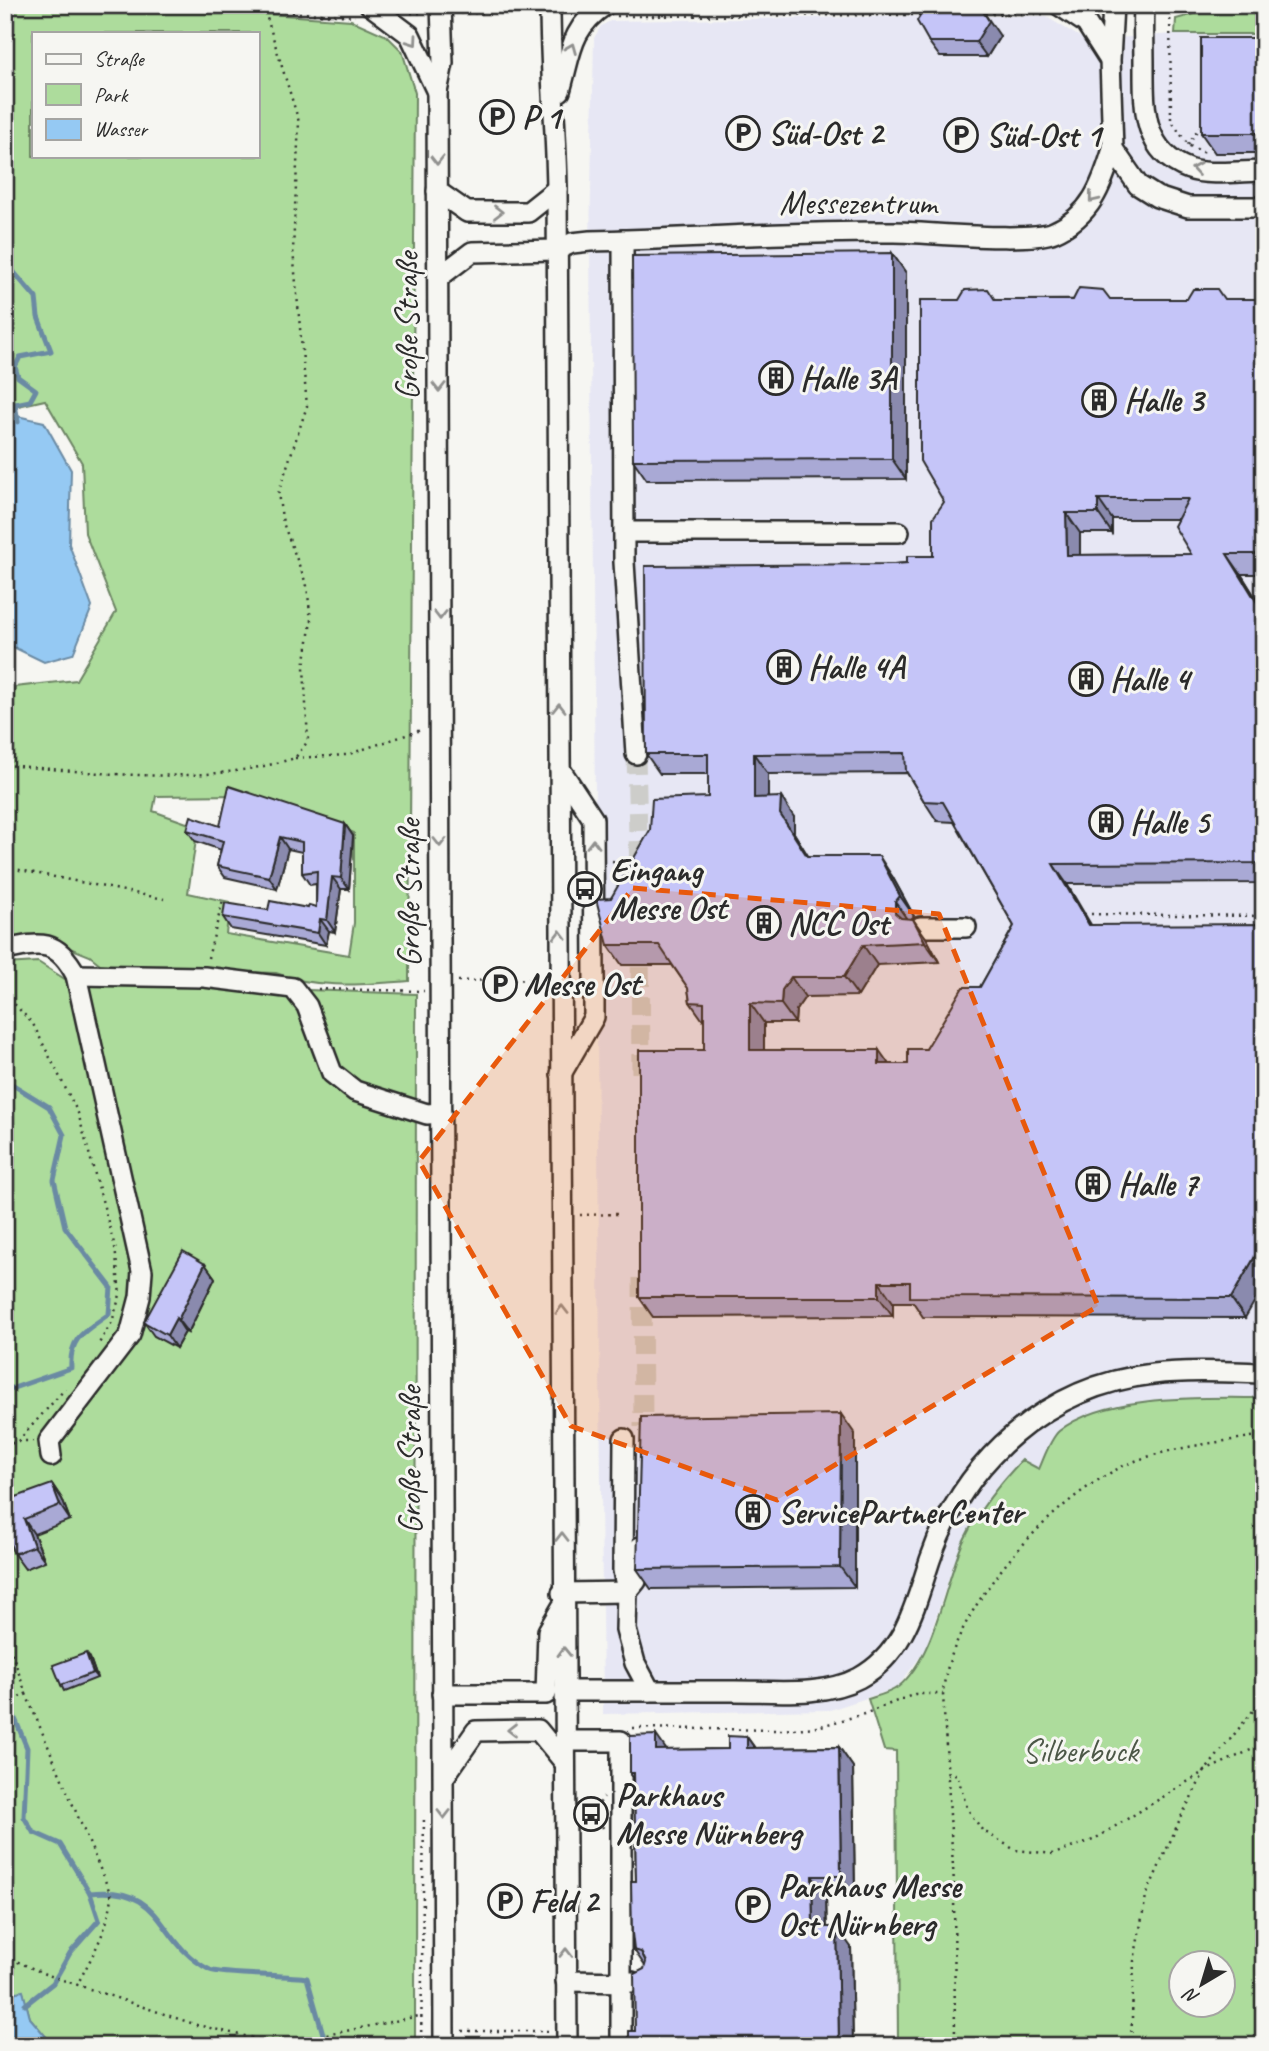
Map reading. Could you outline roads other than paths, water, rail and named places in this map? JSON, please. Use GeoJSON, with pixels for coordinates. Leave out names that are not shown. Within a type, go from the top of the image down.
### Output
{"type":"FeatureCollection","features":[{"type":"Feature","properties":{"kind":"lane","name":"Messezentrum"},"geometry":{"type":"LineString","coordinates":[[438,278],[472,252],[557,250],[572,243],[895,223],[1022,235],[1053,233],[1093,202],[1101,188],[1113,149],[1110,60],[1113,5]]}},
{"type":"Feature","properties":{"kind":"lane"},"geometry":{"type":"LineString","coordinates":[[1144,5],[1145,119],[1157,146],[1167,156],[1191,170],[1264,171]]}},
{"type":"Feature","properties":{"kind":"lane","name":"Große Straße"},"geometry":{"type":"LineString","coordinates":[[441,9],[443,63],[437,92],[437,191],[443,2038]]}},
{"type":"Feature","properties":{"kind":"lane"},"geometry":{"type":"LineString","coordinates":[[550,9],[549,57],[556,102],[557,189],[566,2038]]}},
{"type":"Feature","properties":{"kind":"lane"},"geometry":{"type":"LineString","coordinates":[[1055,10],[1086,23],[1110,60]]}},
{"type":"Feature","properties":{"kind":"lane","name":"Große Straße"},"geometry":{"type":"LineString","coordinates":[[365,11],[410,35],[418,46],[437,92]]}},
{"type":"Feature","properties":{"kind":"lane"},"geometry":{"type":"LineString","coordinates":[[556,102],[573,41],[581,27],[608,11]]}},
{"type":"Feature","properties":{"kind":"lane"},"geometry":{"type":"LineString","coordinates":[[1113,149],[1138,185],[1157,197],[1188,207],[1264,207]]}},
{"type":"Feature","properties":{"kind":"lane"},"geometry":{"type":"LineString","coordinates":[[437,191],[467,212],[528,212],[557,189]]}},
{"type":"Feature","properties":{"kind":"lane"},"geometry":{"type":"LineString","coordinates":[[623,240],[624,532],[636,754]]}},
{"type":"Feature","properties":{"kind":"lane"},"geometry":{"type":"LineString","coordinates":[[624,532],[899,533]]}},
{"type":"Feature","properties":{"kind":"lane"},"geometry":{"type":"LineString","coordinates":[[560,768],[593,819],[594,966],[594,1017],[561,1075]]}},
{"type":"Feature","properties":{"kind":"lane"},"geometry":{"type":"LineString","coordinates":[[920,928],[966,927]]}},
{"type":"Feature","properties":{"kind":"lane"},"geometry":{"type":"LineString","coordinates":[[5,950],[39,943],[67,957],[76,975],[142,1271],[140,1297],[130,1335],[50,1449]]}},
{"type":"Feature","properties":{"kind":"lane"},"geometry":{"type":"LineString","coordinates":[[76,975],[204,977],[293,988],[307,1006],[332,1073],[355,1091],[427,1114],[441,1113]]}},
{"type":"Feature","properties":{"kind":"lane"},"geometry":{"type":"LineString","coordinates":[[564,1691],[817,1689],[856,1679],[887,1657],[907,1628],[934,1548],[969,1481],[999,1447],[1030,1420],[1067,1398],[1124,1379],[1186,1372],[1264,1373]]}},
{"type":"Feature","properties":{"kind":"lane"},"geometry":{"type":"LineString","coordinates":[[633,1440],[623,1570],[627,1592],[628,1643],[635,1664],[650,1691]]}},
{"type":"Feature","properties":{"kind":"lane"},"geometry":{"type":"LineString","coordinates":[[563,1600],[627,1592]]}},
{"type":"Feature","properties":{"kind":"lane"},"geometry":{"type":"LineString","coordinates":[[442,1694],[546,1693],[548,1631],[563,1600]]}},
{"type":"Feature","properties":{"kind":"lane"},"geometry":{"type":"LineString","coordinates":[[444,1777],[476,1731],[538,1730],[565,1763]]}},
{"type":"Feature","properties":{"kind":"lane"},"geometry":{"type":"LineString","coordinates":[[565,1741],[621,1741],[621,2046]]}},
{"type":"Feature","properties":{"kind":"lane"},"geometry":{"type":"LineString","coordinates":[[566,1981],[648,1982]]}},
{"type":"Feature","properties":{"kind":"water"},"geometry":{"type":"Polygon","coordinates":[[[17,416],[44,422],[71,470],[69,544],[92,607],[73,654],[44,662],[5,643],[5,422],[17,416]]]}},
{"type":"Feature","properties":{"kind":"water"},"geometry":{"type":"Polygon","coordinates":[[[23,1991],[30,2018],[54,2046],[5,2046],[5,1994],[23,1991]]]}},
{"type":"Feature","properties":{"kind":"waterway"},"geometry":{"type":"LineString","coordinates":[[5,262],[36,298],[38,317],[51,351],[20,357],[15,367],[18,377],[36,390],[30,401],[15,404],[18,422]]}},
{"type":"Feature","properties":{"kind":"waterway"},"geometry":{"type":"LineString","coordinates":[[5,1080],[49,1107],[64,1135],[54,1180],[65,1227],[111,1287],[109,1314],[86,1330],[76,1341],[71,1368],[5,1391]]}},
{"type":"Feature","properties":{"kind":"waterway"},"geometry":{"type":"LineString","coordinates":[[5,1694],[27,1748],[24,1817],[33,1832],[60,1844],[90,1893],[99,1920],[70,1953],[53,1983],[25,2005]]}},
{"type":"Feature","properties":{"kind":"waterway"},"geometry":{"type":"LineString","coordinates":[[90,1893],[115,1893],[134,1898],[147,1906],[179,1945],[210,1970],[307,1978],[323,2034]]}},
{"type":"Feature","properties":{"kind":"tunnel"},"geometry":{"type":"LineString","coordinates":[[636,754],[639,876]]}},
{"type":"Feature","properties":{"kind":"tunnel"},"geometry":{"type":"LineString","coordinates":[[640,938],[641,1076]]}},
{"type":"Feature","properties":{"kind":"tunnel"},"geometry":{"type":"LineString","coordinates":[[642,1278],[643,1427]]}},
{"type":"Feature","properties":{"kind":"place","name":"P 1"},"geometry":{"type":"Point","coordinates":[497,117]}},
{"type":"Feature","properties":{"kind":"place","name":"Süd-Ost 2"},"geometry":{"type":"Point","coordinates":[743,133]}},
{"type":"Feature","properties":{"kind":"place","name":"Süd-Ost 1"},"geometry":{"type":"Point","coordinates":[961,135]}},
{"type":"Feature","properties":{"kind":"place","name":"Halle 3A"},"geometry":{"type":"Point","coordinates":[776,378]}},
{"type":"Feature","properties":{"kind":"place","name":"Halle 3"},"geometry":{"type":"Point","coordinates":[1099,400]}},
{"type":"Feature","properties":{"kind":"place","name":"Halle 4A"},"geometry":{"type":"Point","coordinates":[784,667]}},
{"type":"Feature","properties":{"kind":"place","name":"Halle 4"},"geometry":{"type":"Point","coordinates":[1086,679]}},
{"type":"Feature","properties":{"kind":"place","name":"Halle 5"},"geometry":{"type":"Point","coordinates":[1106,822]}},
{"type":"Feature","properties":{"kind":"place","name":"Eingang Messe Ost"},"geometry":{"type":"Point","coordinates":[585,889]}},
{"type":"Feature","properties":{"kind":"place","name":"NCC Ost"},"geometry":{"type":"Point","coordinates":[764,923]}},
{"type":"Feature","properties":{"kind":"place","name":"Messe Ost"},"geometry":{"type":"Point","coordinates":[500,984]}},
{"type":"Feature","properties":{"kind":"place","name":"Halle 7"},"geometry":{"type":"Point","coordinates":[1093,1184]}},
{"type":"Feature","properties":{"kind":"place","name":"ServicePartnerCenter"},"geometry":{"type":"Point","coordinates":[753,1512]}},
{"type":"Feature","properties":{"kind":"place","name":"Parkhaus Messe Nürnberg"},"geometry":{"type":"Point","coordinates":[591,1814]}},
{"type":"Feature","properties":{"kind":"place","name":"Feld 2"},"geometry":{"type":"Point","coordinates":[505,1901]}},
{"type":"Feature","properties":{"kind":"place","name":"Parkhaus Messe Ost Nürnberg"},"geometry":{"type":"Point","coordinates":[753,1905]}},
{"type":"Feature","properties":{"kind":"park label","name":"Silberbuck"},"geometry":{"type":"Point","coordinates":[1080,1751]}}]}
